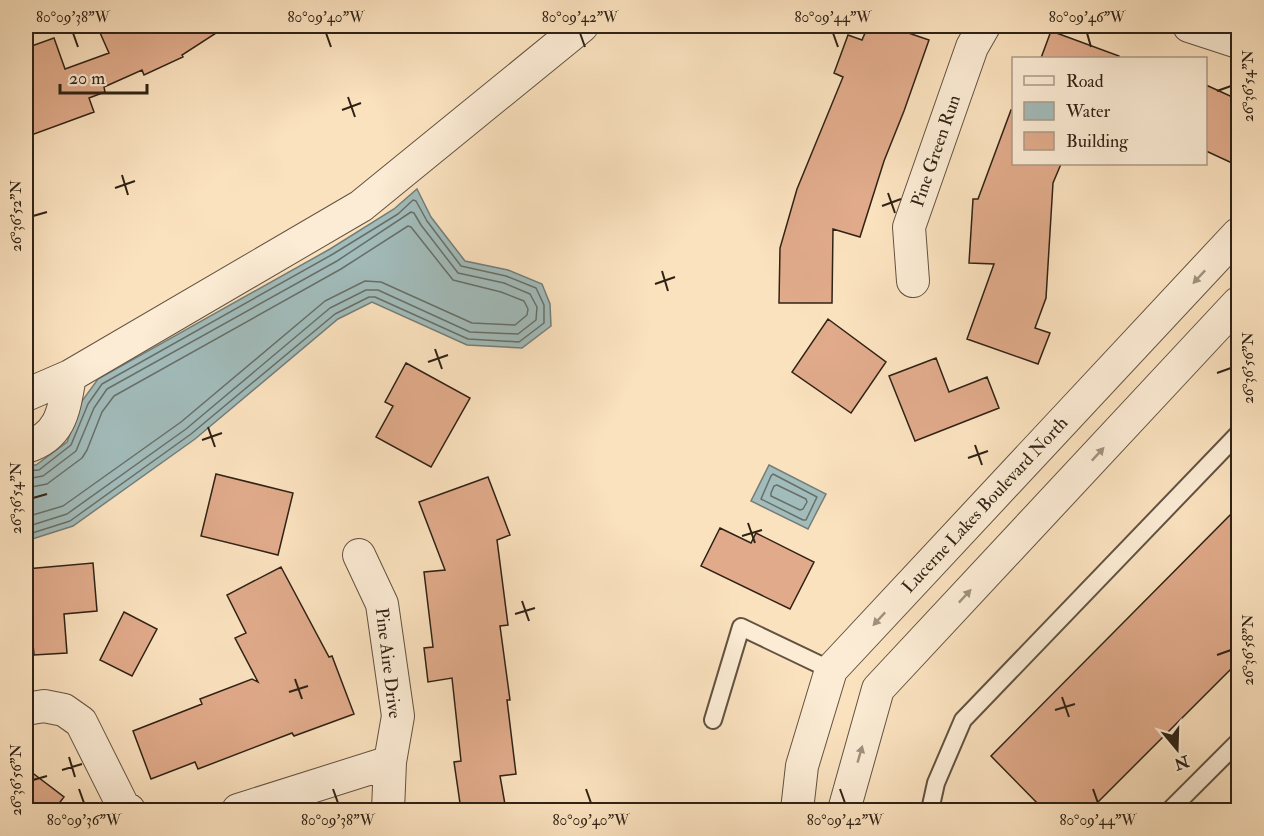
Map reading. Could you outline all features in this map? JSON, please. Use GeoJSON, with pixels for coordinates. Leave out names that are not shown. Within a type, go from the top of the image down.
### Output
{"type":"FeatureCollection","features":[{"type":"Feature","properties":{"kind":"street"},"geometry":{"type":"LineString","coordinates":[[26,395],[69,376],[361,206],[582,26]]}},
{"type":"Feature","properties":{"kind":"street","name":"Pine Green Run"},"geometry":{"type":"LineString","coordinates":[[913,281],[909,227],[972,47],[984,26]]}},
{"type":"Feature","properties":{"kind":"street"},"geometry":{"type":"LineString","coordinates":[[1189,26],[1239,42]]}},
{"type":"Feature","properties":{"kind":"street","name":"Lucerne Lakes Boulevard North"},"geometry":{"type":"LineString","coordinates":[[797,810],[802,766],[831,670],[1239,234]]}},
{"type":"Feature","properties":{"kind":"street"},"geometry":{"type":"LineString","coordinates":[[844,810],[878,689],[1239,303]]}},
{"type":"Feature","properties":{"kind":"street"},"geometry":{"type":"LineString","coordinates":[[26,447],[42,442],[56,428],[64,407],[69,376]]}},
{"type":"Feature","properties":{"kind":"street","name":"Pine Aire Drive"},"geometry":{"type":"LineString","coordinates":[[359,555],[382,604],[398,716],[390,762],[388,810]]}},
{"type":"Feature","properties":{"kind":"street"},"geometry":{"type":"LineString","coordinates":[[26,709],[44,706],[64,711],[81,722],[123,806],[129,810]]}},
{"type":"Feature","properties":{"kind":"street"},"geometry":{"type":"LineString","coordinates":[[238,810],[390,762]]}},
{"type":"Feature","properties":{"kind":"lane"},"geometry":{"type":"LineString","coordinates":[[930,810],[936,783],[963,720],[1239,434]]}},
{"type":"Feature","properties":{"kind":"lane"},"geometry":{"type":"LineString","coordinates":[[713,720],[741,627],[831,670]]}},
{"type":"Feature","properties":{"kind":"lane"},"geometry":{"type":"LineString","coordinates":[[1170,810],[1239,742]]}},
{"type":"Feature","properties":{"kind":"water"},"geometry":{"type":"Polygon","coordinates":[[[417,189],[431,217],[465,261],[508,270],[542,284],[550,304],[551,326],[522,348],[467,345],[372,302],[338,319],[195,439],[73,526],[26,541],[26,465],[36,465],[67,442],[82,401],[98,379],[330,249],[394,209],[417,189]]]}},
{"type":"Feature","properties":{"kind":"water"},"geometry":{"type":"Polygon","coordinates":[[[769,465],[826,494],[808,529],[751,501],[769,465]]]}},
{"type":"Feature","properties":{"kind":"building"},"geometry":{"type":"Polygon","coordinates":[[[97,26],[227,26],[182,55],[183,57],[144,75],[142,70],[104,87],[105,92],[89,98],[94,112],[26,137],[26,48],[54,38],[65,69],[109,53],[97,26]]]}},
{"type":"Feature","properties":{"kind":"building"},"geometry":{"type":"Polygon","coordinates":[[[868,26],[888,26],[929,40],[884,161],[860,237],[833,229],[832,303],[779,303],[780,248],[797,189],[843,77],[834,73],[848,35],[862,40],[868,26]]]}},
{"type":"Feature","properties":{"kind":"building"},"geometry":{"type":"Polygon","coordinates":[[[1051,31],[1119,56],[1119,57],[1041,57],[1051,31]]]}},
{"type":"Feature","properties":{"kind":"building"},"geometry":{"type":"Polygon","coordinates":[[[1207,85],[1239,100],[1239,150],[1232,163],[1207,151],[1207,85]]]}},
{"type":"Feature","properties":{"kind":"building"},"geometry":{"type":"Polygon","coordinates":[[[1012,110],[1012,165],[1061,165],[1053,183],[1046,298],[1035,328],[1050,333],[1038,364],[967,339],[994,264],[969,263],[973,199],[978,199],[1012,110]]]}},
{"type":"Feature","properties":{"kind":"building"},"geometry":{"type":"Polygon","coordinates":[[[828,319],[886,362],[851,413],[792,372],[828,319]]]}},
{"type":"Feature","properties":{"kind":"building"},"geometry":{"type":"Polygon","coordinates":[[[936,358],[949,392],[987,377],[999,408],[915,441],[889,376],[936,358]]]}},
{"type":"Feature","properties":{"kind":"building"},"geometry":{"type":"Polygon","coordinates":[[[406,363],[470,398],[431,467],[376,437],[393,406],[385,402],[406,363]]]}},
{"type":"Feature","properties":{"kind":"building"},"geometry":{"type":"Polygon","coordinates":[[[216,474],[293,493],[278,555],[201,536],[216,474]]]}},
{"type":"Feature","properties":{"kind":"building"},"geometry":{"type":"Polygon","coordinates":[[[488,477],[510,535],[497,540],[508,625],[500,626],[510,700],[507,700],[516,774],[500,776],[506,810],[461,810],[454,762],[461,761],[452,678],[428,682],[424,648],[433,647],[424,572],[445,570],[419,502],[488,477]]]}},
{"type":"Feature","properties":{"kind":"building"},"geometry":{"type":"Polygon","coordinates":[[[1239,506],[1239,661],[1090,810],[1044,810],[991,756],[1239,506]]]}},
{"type":"Feature","properties":{"kind":"building"},"geometry":{"type":"Polygon","coordinates":[[[720,528],[751,543],[756,533],[814,562],[790,609],[701,566],[720,528]]]}},
{"type":"Feature","properties":{"kind":"building"},"geometry":{"type":"Polygon","coordinates":[[[93,563],[97,611],[64,614],[67,653],[34,655],[26,569],[93,563]]]}},
{"type":"Feature","properties":{"kind":"building"},"geometry":{"type":"Polygon","coordinates":[[[281,567],[329,657],[332,656],[354,714],[294,736],[292,733],[198,769],[195,762],[151,779],[133,731],[202,704],[200,699],[252,679],[258,682],[235,638],[246,633],[227,595],[281,567]]]}},
{"type":"Feature","properties":{"kind":"building"},"geometry":{"type":"Polygon","coordinates":[[[124,612],[157,629],[132,676],[100,660],[124,612]]]}},
{"type":"Feature","properties":{"kind":"building"},"geometry":{"type":"Polygon","coordinates":[[[26,768],[64,797],[54,810],[26,810],[26,768]]]}}]}
